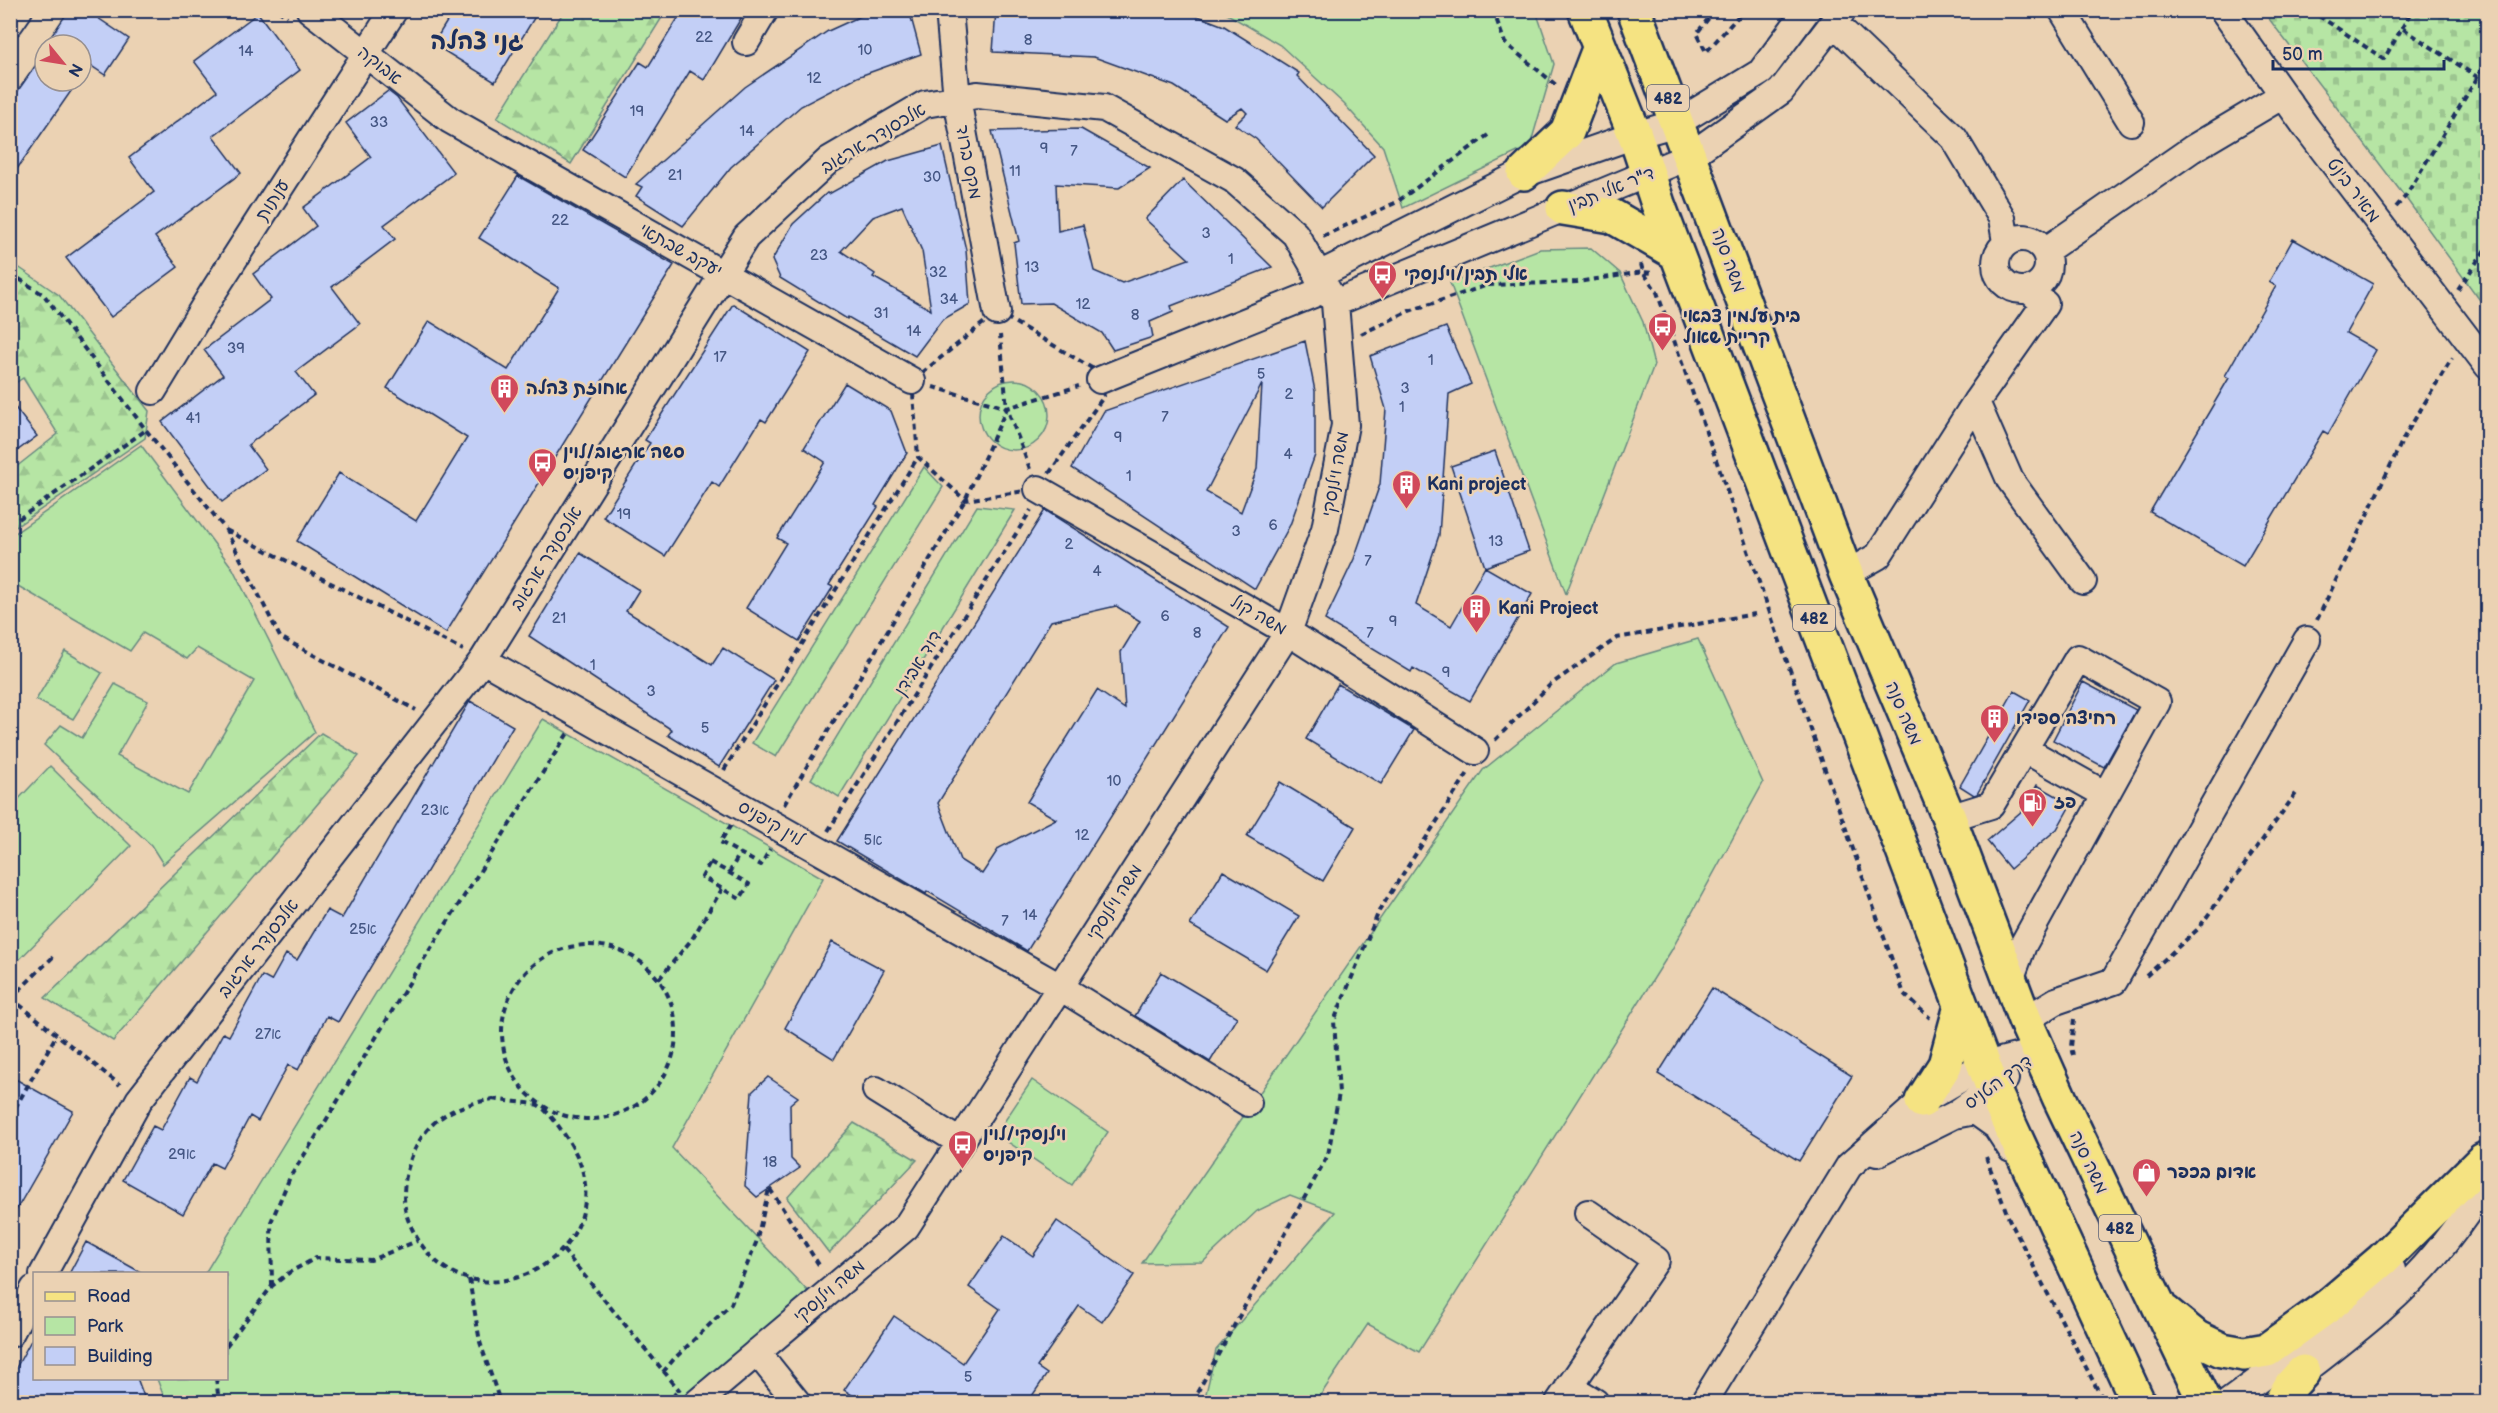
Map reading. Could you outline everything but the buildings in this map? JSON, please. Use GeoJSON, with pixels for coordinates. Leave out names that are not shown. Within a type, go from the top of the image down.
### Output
{"type":"FeatureCollection","features":[{"type":"Feature","properties":{"kind":"main road","name":"482"},"geometry":{"type":"LineString","coordinates":[[1585,10],[1635,135],[1681,265],[1988,1077],[2138,1402]]}},
{"type":"Feature","properties":{"kind":"main road","name":"משה סנה"},"geometry":{"type":"LineString","coordinates":[[1634,10],[1846,574],[1949,818],[2025,1020],[2055,1049],[2060,1099],[2156,1305],[2205,1402]]}},
{"type":"Feature","properties":{"kind":"main road"},"geometry":{"type":"LineString","coordinates":[[1524,173],[1568,132],[1599,49]]}},
{"type":"Feature","properties":{"kind":"main road"},"geometry":{"type":"LineString","coordinates":[[1563,208],[1612,216],[1681,265]]}},
{"type":"Feature","properties":{"kind":"main road"},"geometry":{"type":"LineString","coordinates":[[1922,1101],[1946,1065],[1961,1006]]}},
{"type":"Feature","properties":{"kind":"main road"},"geometry":{"type":"LineString","coordinates":[[2156,1305],[2197,1338],[2222,1350],[2244,1354],[2267,1350],[2328,1306],[2486,1165]]}},
{"type":"Feature","properties":{"kind":"main road"},"geometry":{"type":"LineString","coordinates":[[2281,1402],[2291,1385],[2303,1372]]}},
{"type":"Feature","properties":{"kind":"street"},"geometry":{"type":"LineString","coordinates":[[10,23],[19,10]]}},
{"type":"Feature","properties":{"kind":"street","name":"אבוקה"},"geometry":{"type":"LineString","coordinates":[[310,10],[450,120]]}},
{"type":"Feature","properties":{"kind":"street","name":"ענתות"},"geometry":{"type":"LineString","coordinates":[[153,391],[213,292],[394,10]]}},
{"type":"Feature","properties":{"kind":"street"},"geometry":{"type":"LineString","coordinates":[[746,42],[765,10]]}},
{"type":"Feature","properties":{"kind":"street","name":"מקס ברוד"},"geometry":{"type":"LineString","coordinates":[[949,10],[957,99],[997,312]]}},
{"type":"Feature","properties":{"kind":"street","name":"ד\"ר אלי תבין"},"geometry":{"type":"LineString","coordinates":[[1326,289],[1524,173],[1677,123],[1761,72],[1807,10]]}},
{"type":"Feature","properties":{"kind":"street"},"geometry":{"type":"LineString","coordinates":[[2062,10],[2130,122]]}},
{"type":"Feature","properties":{"kind":"street","name":"מאיר בינט"},"geometry":{"type":"LineString","coordinates":[[2223,10],[2283,95],[2487,366]]}},
{"type":"Feature","properties":{"kind":"street"},"geometry":{"type":"LineString","coordinates":[[1838,17],[1954,138],[2002,218],[2006,243]]}},
{"type":"Feature","properties":{"kind":"street","name":"ד\"ר אלי תבין"},"geometry":{"type":"LineString","coordinates":[[1096,381],[1326,289],[1563,208],[1690,156],[1781,91],[1838,17]]}},
{"type":"Feature","properties":{"kind":"street","name":"אלכסנדר ארגוב"},"geometry":{"type":"LineString","coordinates":[[44,1272],[139,1100],[483,660],[746,237],[829,160],[925,104],[977,95],[1104,108],[1234,180],[1295,234],[1326,289]]}},
{"type":"Feature","properties":{"kind":"street"},"geometry":{"type":"LineString","coordinates":[[2045,250],[2192,149],[2283,95]]}},
{"type":"Feature","properties":{"kind":"street","name":"יעקב שבתאי"},"geometry":{"type":"LineString","coordinates":[[450,120],[912,381]]}},
{"type":"Feature","properties":{"kind":"street"},"geometry":{"type":"LineString","coordinates":[[2024,237],[2033,240],[2045,250],[2048,265],[2046,274],[2037,285],[2028,289],[2009,287],[1997,273],[1996,258],[2006,243],[2024,237]]}},
{"type":"Feature","properties":{"kind":"street","name":"משה וילנסקי"},"geometry":{"type":"LineString","coordinates":[[688,1393],[757,1352],[906,1227],[1288,632],[1325,530],[1345,425],[1338,345],[1326,289]]}},
{"type":"Feature","properties":{"kind":"street"},"geometry":{"type":"LineString","coordinates":[[1846,574],[1878,556],[1976,402],[2045,304],[2028,289]]}},
{"type":"Feature","properties":{"kind":"street"},"geometry":{"type":"LineString","coordinates":[[1976,402],[2010,480],[2083,581]]}},
{"type":"Feature","properties":{"kind":"street","name":"משה קול"},"geometry":{"type":"LineString","coordinates":[[1040,490],[1288,632],[1478,752]]}},
{"type":"Feature","properties":{"kind":"street"},"geometry":{"type":"LineString","coordinates":[[2025,1020],[2056,1001],[2114,981],[2307,639]]}},
{"type":"Feature","properties":{"kind":"street"},"geometry":{"type":"LineString","coordinates":[[1949,818],[1991,805],[2078,658],[2157,702],[2023,945],[2010,980]]}},
{"type":"Feature","properties":{"kind":"street","name":"לוין קיפניס"},"geometry":{"type":"LineString","coordinates":[[483,660],[712,791],[772,836],[817,849],[1060,987],[1248,1103]]}},
{"type":"Feature","properties":{"kind":"street"},"geometry":{"type":"LineString","coordinates":[[2024,749],[2106,795]]}},
{"type":"Feature","properties":{"kind":"street","name":"דרך הטניס"},"geometry":{"type":"LineString","coordinates":[[1704,1402],[1849,1166],[1922,1101],[2055,1049]]}},
{"type":"Feature","properties":{"kind":"street","name":"דרך הטניס"},"geometry":{"type":"LineString","coordinates":[[1849,1166],[1954,1115],[1988,1077]]}},
{"type":"Feature","properties":{"kind":"street"},"geometry":{"type":"LineString","coordinates":[[876,1090],[960,1143]]}},
{"type":"Feature","properties":{"kind":"street"},"geometry":{"type":"LineString","coordinates":[[1954,1115],[1975,1111],[1996,1126],[2053,1222]]}},
{"type":"Feature","properties":{"kind":"street"},"geometry":{"type":"LineString","coordinates":[[2303,1372],[2345,1340],[2411,1281],[2442,1246],[2486,1165]]}},
{"type":"Feature","properties":{"kind":"street"},"geometry":{"type":"LineString","coordinates":[[2229,1402],[2365,1297],[2433,1228],[2486,1165]]}},
{"type":"Feature","properties":{"kind":"street"},"geometry":{"type":"LineString","coordinates":[[1588,1213],[1656,1260],[1564,1394],[1595,1402]]}},
{"type":"Feature","properties":{"kind":"street"},"geometry":{"type":"LineString","coordinates":[[10,1334],[33,1291]]}},
{"type":"Feature","properties":{"kind":"street"},"geometry":{"type":"LineString","coordinates":[[757,1352],[797,1402]]}},
{"type":"Feature","properties":{"kind":"path"},"geometry":{"type":"LineString","coordinates":[[1715,10],[1697,33],[1706,52],[1744,10]]}},
{"type":"Feature","properties":{"kind":"path"},"geometry":{"type":"LineString","coordinates":[[2310,10],[2384,59],[2412,10]]}},
{"type":"Feature","properties":{"kind":"path"},"geometry":{"type":"LineString","coordinates":[[2402,28],[2487,84]]}},
{"type":"Feature","properties":{"kind":"path"},"geometry":{"type":"LineString","coordinates":[[2380,224],[2405,197],[2487,60]]}},
{"type":"Feature","properties":{"kind":"path"},"geometry":{"type":"LineString","coordinates":[[1302,246],[1397,202],[1488,135]]}},
{"type":"Feature","properties":{"kind":"path"},"geometry":{"type":"LineString","coordinates":[[2443,308],[2466,280],[2487,246]]}},
{"type":"Feature","properties":{"kind":"path"},"geometry":{"type":"LineString","coordinates":[[1338,345],[1409,311],[1488,285],[1577,282],[1681,265]]}},
{"type":"Feature","properties":{"kind":"path"},"geometry":{"type":"LineString","coordinates":[[1643,272],[1657,292],[1904,994],[1938,1025],[1949,1054]]}},
{"type":"Feature","properties":{"kind":"path"},"geometry":{"type":"LineString","coordinates":[[10,273],[44,295],[146,430],[226,530],[280,637],[420,712]]}},
{"type":"Feature","properties":{"kind":"path"},"geometry":{"type":"LineString","coordinates":[[912,381],[997,312]]}},
{"type":"Feature","properties":{"kind":"path"},"geometry":{"type":"LineString","coordinates":[[912,381],[1007,408],[1096,381],[1097,371],[997,312]]}},
{"type":"Feature","properties":{"kind":"path"},"geometry":{"type":"LineString","coordinates":[[965,500],[1040,490],[1007,408],[997,312]]}},
{"type":"Feature","properties":{"kind":"path"},"geometry":{"type":"LineString","coordinates":[[2307,639],[2404,437],[2465,336]]}},
{"type":"Feature","properties":{"kind":"path"},"geometry":{"type":"LineString","coordinates":[[712,791],[918,457],[912,381]]}},
{"type":"Feature","properties":{"kind":"path","name":"דוד אבידן"},"geometry":{"type":"LineString","coordinates":[[817,849],[1040,490],[1104,396],[1096,381]]}},
{"type":"Feature","properties":{"kind":"path"},"geometry":{"type":"LineString","coordinates":[[731,825],[720,842],[761,865],[772,836],[965,500],[1007,408]]}},
{"type":"Feature","properties":{"kind":"path"},"geometry":{"type":"LineString","coordinates":[[10,525],[146,430]]}},
{"type":"Feature","properties":{"kind":"path"},"geometry":{"type":"LineString","coordinates":[[918,457],[965,500]]}},
{"type":"Feature","properties":{"kind":"path"},"geometry":{"type":"LineString","coordinates":[[226,530],[483,660]]}},
{"type":"Feature","properties":{"kind":"path"},"geometry":{"type":"LineString","coordinates":[[1192,1402],[1328,1155],[1339,1093],[1334,1021],[1379,911],[1478,752],[1550,685],[1617,638],[1755,614]]}},
{"type":"Feature","properties":{"kind":"path"},"geometry":{"type":"LineString","coordinates":[[272,1286],[271,1222],[290,1177],[421,963],[580,715]]}},
{"type":"Feature","properties":{"kind":"path"},"geometry":{"type":"LineString","coordinates":[[2141,980],[2198,928],[2297,792]]}},
{"type":"Feature","properties":{"kind":"path"},"geometry":{"type":"LineString","coordinates":[[729,873],[740,853]]}},
{"type":"Feature","properties":{"kind":"path"},"geometry":{"type":"LineString","coordinates":[[710,862],[729,873],[748,884],[740,899],[702,877],[710,862]]}},
{"type":"Feature","properties":{"kind":"path"},"geometry":{"type":"LineString","coordinates":[[659,979],[692,939],[722,889]]}},
{"type":"Feature","properties":{"kind":"path"},"geometry":{"type":"LineString","coordinates":[[659,979],[634,957],[592,944],[556,951],[527,969],[512,990],[501,1020],[502,1048],[516,1083],[537,1104],[561,1129],[578,1156],[583,1171],[585,1191],[580,1220],[563,1250],[550,1263],[520,1278],[504,1282],[470,1279],[445,1268],[417,1241],[407,1218],[404,1179],[419,1139],[440,1118],[466,1104],[493,1099],[537,1104],[576,1120],[620,1115],[646,1099],[669,1070],[676,1040],[674,1009],[659,979]]}},
{"type":"Feature","properties":{"kind":"path"},"geometry":{"type":"LineString","coordinates":[[53,957],[11,998],[139,1100]]}},
{"type":"Feature","properties":{"kind":"path"},"geometry":{"type":"LineString","coordinates":[[10,1009],[17,1003]]}},
{"type":"Feature","properties":{"kind":"path"},"geometry":{"type":"LineString","coordinates":[[2055,1049],[2074,1016]]}},
{"type":"Feature","properties":{"kind":"path"},"geometry":{"type":"LineString","coordinates":[[10,1117],[57,1034]]}},
{"type":"Feature","properties":{"kind":"path"},"geometry":{"type":"LineString","coordinates":[[1985,1155],[2008,1219],[2104,1402]]}},
{"type":"Feature","properties":{"kind":"path"},"geometry":{"type":"LineString","coordinates":[[663,1372],[731,1304],[756,1243],[769,1189],[834,1287]]}},
{"type":"Feature","properties":{"kind":"path"},"geometry":{"type":"LineString","coordinates":[[228,1343],[272,1286],[290,1272],[316,1258],[371,1260],[417,1241]]}},
{"type":"Feature","properties":{"kind":"path"},"geometry":{"type":"LineString","coordinates":[[563,1250],[663,1372],[688,1393],[666,1402]]}},
{"type":"Feature","properties":{"kind":"path"},"geometry":{"type":"LineString","coordinates":[[470,1279],[480,1342],[500,1402]]}},
{"type":"Feature","properties":{"kind":"path"},"geometry":{"type":"LineString","coordinates":[[216,1380],[219,1402]]}},
{"type":"Feature","properties":{"kind":"green space"},"geometry":{"type":"Polygon","coordinates":[[[564,11],[666,11],[571,164],[497,118],[564,11]]]}},
{"type":"Feature","properties":{"kind":"green space"},"geometry":{"type":"Polygon","coordinates":[[[1222,11],[1536,11],[1554,64],[1530,146],[1403,208],[1383,147],[1344,104],[1280,45],[1222,11]]]}},
{"type":"Feature","properties":{"kind":"green space"},"geometry":{"type":"Polygon","coordinates":[[[2263,11],[2487,11],[2487,310],[2405,197],[2263,11]]]}},
{"type":"Feature","properties":{"kind":"green space"},"geometry":{"type":"Polygon","coordinates":[[[1591,248],[1620,273],[1643,322],[1654,365],[1566,594],[1450,283],[1540,249],[1591,248]]]}},
{"type":"Feature","properties":{"kind":"green space"},"geometry":{"type":"Polygon","coordinates":[[[11,262],[59,295],[149,411],[145,438],[11,530],[11,471],[58,434],[23,378],[11,386],[11,262]]]}},
{"type":"Feature","properties":{"kind":"green space"},"geometry":{"type":"Polygon","coordinates":[[[1021,380],[1034,386],[1043,395],[1047,401],[1049,415],[1047,429],[1039,440],[1028,448],[1007,450],[989,440],[981,429],[979,408],[989,390],[1000,382],[1021,380]]]}},
{"type":"Feature","properties":{"kind":"green space"},"geometry":{"type":"Polygon","coordinates":[[[141,445],[233,569],[315,732],[163,864],[151,845],[44,745],[61,725],[82,738],[115,684],[148,701],[117,756],[188,794],[254,681],[197,648],[187,659],[143,633],[130,651],[11,582],[11,536],[141,445]]]}},
{"type":"Feature","properties":{"kind":"green space"},"geometry":{"type":"Polygon","coordinates":[[[924,467],[943,487],[776,757],[752,743],[924,467]]]}},
{"type":"Feature","properties":{"kind":"green space"},"geometry":{"type":"Polygon","coordinates":[[[977,506],[1015,510],[839,797],[811,779],[977,506]]]}},
{"type":"Feature","properties":{"kind":"green space"},"geometry":{"type":"Polygon","coordinates":[[[1698,639],[1763,783],[1671,951],[1419,1352],[1368,1324],[1316,1402],[1204,1402],[1216,1350],[1335,1212],[1290,1195],[1257,1211],[1203,1262],[1142,1263],[1483,770],[1616,663],[1698,639]]]}},
{"type":"Feature","properties":{"kind":"green space"},"geometry":{"type":"Polygon","coordinates":[[[65,651],[102,673],[73,719],[36,700],[65,651]]]}},
{"type":"Feature","properties":{"kind":"green space"},"geometry":{"type":"Polygon","coordinates":[[[543,719],[823,878],[672,1148],[817,1301],[695,1402],[166,1402],[157,1380],[228,1380],[228,1272],[206,1272],[543,719]]]}},
{"type":"Feature","properties":{"kind":"green space"},"geometry":{"type":"Polygon","coordinates":[[[321,733],[359,756],[113,1041],[45,998],[321,733]]]}},
{"type":"Feature","properties":{"kind":"green space"},"geometry":{"type":"Polygon","coordinates":[[[50,766],[131,846],[11,968],[11,807],[50,766]]]}},
{"type":"Feature","properties":{"kind":"green space"},"geometry":{"type":"Polygon","coordinates":[[[1032,1080],[1108,1132],[1072,1185],[996,1134],[1032,1080]]]}},
{"type":"Feature","properties":{"kind":"green space"},"geometry":{"type":"Polygon","coordinates":[[[854,1123],[917,1160],[829,1253],[787,1198],[854,1123]]]}},
{"type":"Feature","properties":{"kind":"place","name":"אלי תבין/וילנסקי"},"geometry":{"type":"Point","coordinates":[1383,300]}},
{"type":"Feature","properties":{"kind":"place","name":"בית עלמין צבאי קריית שאול"},"geometry":{"type":"Point","coordinates":[1662,352]}},
{"type":"Feature","properties":{"kind":"place","name":"אחוזת צהלה"},"geometry":{"type":"Point","coordinates":[505,414]}},
{"type":"Feature","properties":{"kind":"place","name":"סשה ארגוב/לוין קיפניס"},"geometry":{"type":"Point","coordinates":[542,488]}},
{"type":"Feature","properties":{"kind":"place","name":"Kani project"},"geometry":{"type":"Point","coordinates":[1406,510]}},
{"type":"Feature","properties":{"kind":"place","name":"Kani Project"},"geometry":{"type":"Point","coordinates":[1477,634]}},
{"type":"Feature","properties":{"kind":"place","name":"רחיצה ספידו"},"geometry":{"type":"Point","coordinates":[1995,744]}},
{"type":"Feature","properties":{"kind":"place","name":"פז"},"geometry":{"type":"Point","coordinates":[2033,828]}},
{"type":"Feature","properties":{"kind":"place","name":"וילנסקי/לוין קיפניס"},"geometry":{"type":"Point","coordinates":[962,1170]}},
{"type":"Feature","properties":{"kind":"place","name":"אדום בכפר"},"geometry":{"type":"Point","coordinates":[2146,1198]}},
{"type":"Feature","properties":{"kind":"district","name":"גני צהלה"},"geometry":{"type":"Point","coordinates":[477,41]}}]}
